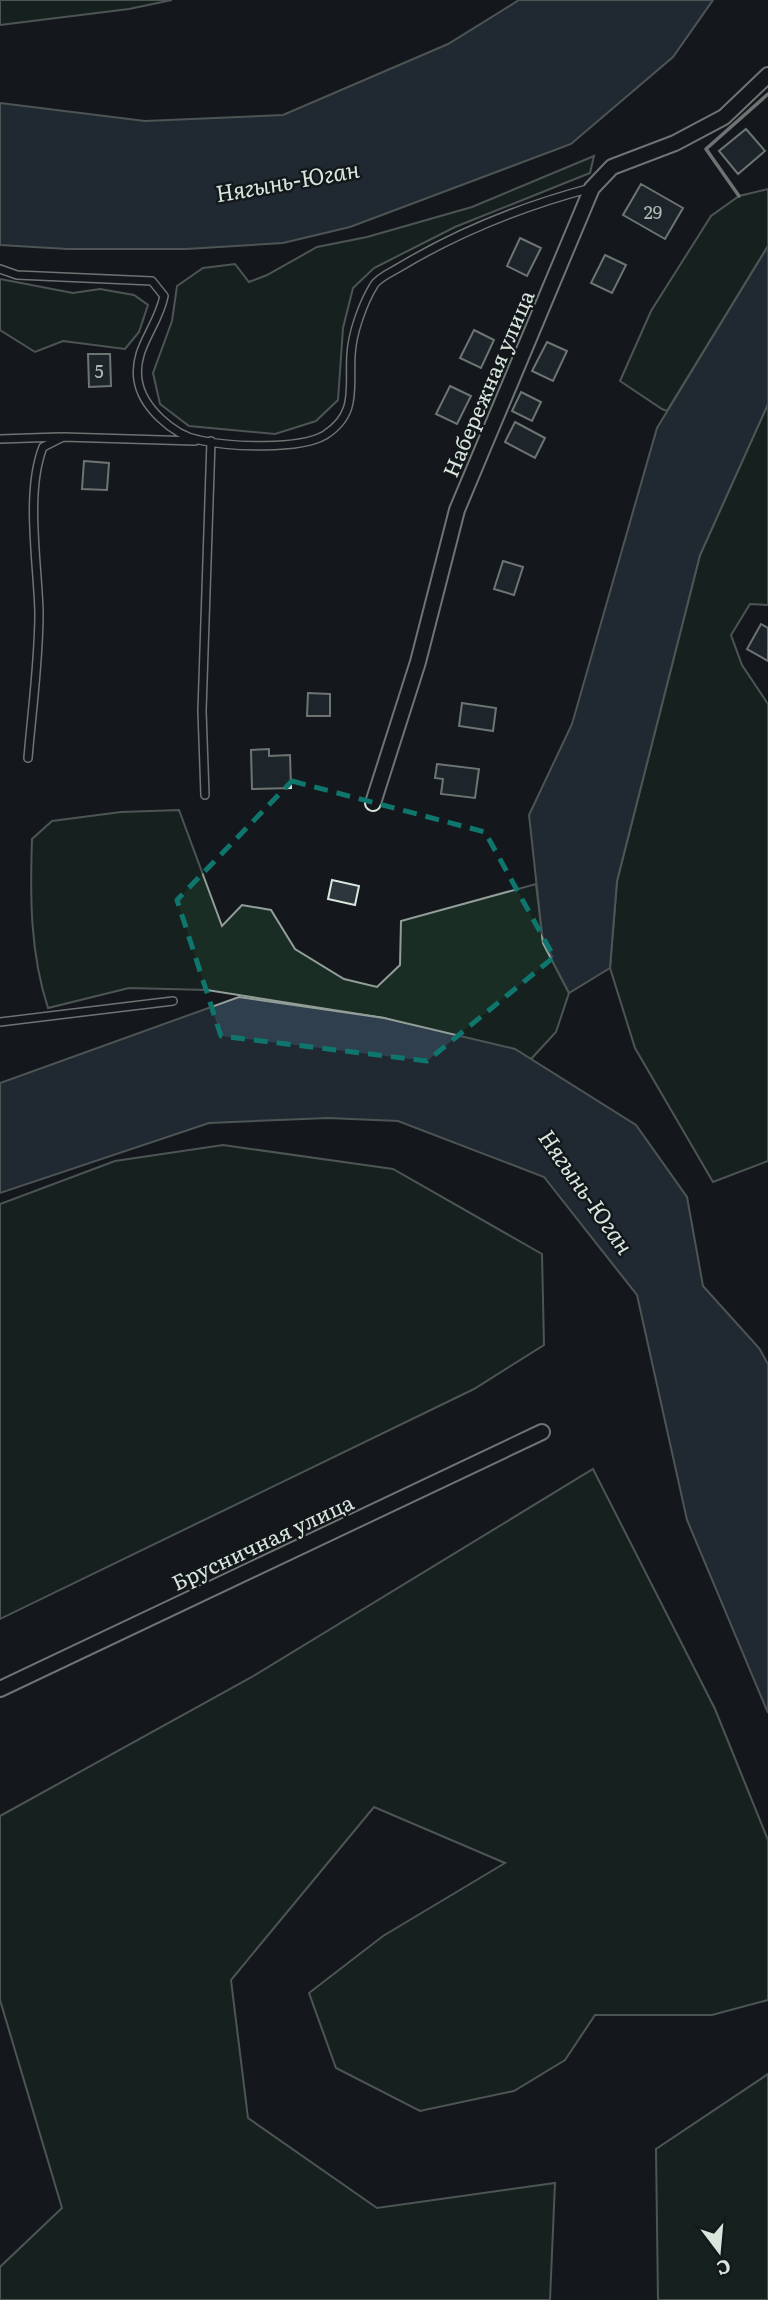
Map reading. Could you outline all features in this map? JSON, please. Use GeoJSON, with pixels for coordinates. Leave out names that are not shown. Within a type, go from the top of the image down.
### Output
{"type":"FeatureCollection","features":[{"type":"Feature","properties":{"kind":"street","name":"Набережная улица"},"geometry":{"type":"LineString","coordinates":[[373,803],[418,662],[457,510],[592,188],[612,167],[675,142],[724,117],[768,75]]}},
{"type":"Feature","properties":{"kind":"street","name":"Брусничная улица"},"geometry":{"type":"LineString","coordinates":[[0,1689],[542,1432]]}},
{"type":"Feature","properties":{"kind":"lane"},"geometry":{"type":"LineString","coordinates":[[0,439],[63,437],[271,445],[323,436],[345,420],[351,397],[351,352],[362,312],[376,282],[442,242],[508,212],[592,188]]}},
{"type":"Feature","properties":{"kind":"lane"},"geometry":{"type":"LineString","coordinates":[[0,268],[17,275],[152,281],[164,296],[160,315],[137,358],[138,383],[149,407],[171,427],[198,440],[213,442]]}},
{"type":"Feature","properties":{"kind":"lane"},"geometry":{"type":"LineString","coordinates":[[28,758],[39,614],[34,547],[37,462],[43,447],[63,437]]}},
{"type":"Feature","properties":{"kind":"lane"},"geometry":{"type":"LineString","coordinates":[[205,795],[202,711],[210,529],[207,497],[213,442]]}},
{"type":"Feature","properties":{"kind":"lane"},"geometry":{"type":"LineString","coordinates":[[0,1022],[173,1001]]}},
{"type":"Feature","properties":{"kind":"highlighted area"},"geometry":{"type":"Polygon","coordinates":[[[292,781],[485,832],[554,957],[427,1061],[221,1036],[177,900],[292,781]]]}},
{"type":"Feature","properties":{"kind":"green space"},"geometry":{"type":"Polygon","coordinates":[[[0,0],[172,0],[129,9],[0,25],[0,0]]]}},
{"type":"Feature","properties":{"kind":"green space"},"geometry":{"type":"Polygon","coordinates":[[[594,156],[590,173],[455,227],[374,268],[353,288],[343,328],[338,400],[316,421],[275,434],[189,426],[160,404],[153,373],[172,321],[177,286],[203,268],[235,264],[249,282],[317,247],[367,237],[472,207],[594,156]]]}},
{"type":"Feature","properties":{"kind":"green space"},"geometry":{"type":"Polygon","coordinates":[[[768,189],[768,246],[667,411],[662,409],[620,381],[651,311],[711,216],[739,196],[768,189]]]}},
{"type":"Feature","properties":{"kind":"green space"},"geometry":{"type":"Polygon","coordinates":[[[0,279],[73,293],[100,289],[134,295],[148,305],[139,332],[125,349],[63,341],[35,352],[0,330],[0,279]]]}},
{"type":"Feature","properties":{"kind":"green space"},"geometry":{"type":"Polygon","coordinates":[[[768,404],[768,605],[750,604],[731,635],[742,665],[768,704],[768,1161],[713,1182],[635,1048],[610,968],[617,881],[700,555],[768,404]]]}},
{"type":"Feature","properties":{"kind":"green space"},"geometry":{"type":"Polygon","coordinates":[[[179,810],[222,926],[242,905],[271,910],[295,949],[344,979],[377,987],[400,965],[401,921],[536,884],[543,943],[569,993],[556,1032],[531,1059],[384,1018],[207,990],[129,988],[48,1008],[34,945],[31,903],[32,839],[52,821],[121,812],[179,810]]]}},
{"type":"Feature","properties":{"kind":"green space"},"geometry":{"type":"Polygon","coordinates":[[[223,1145],[393,1169],[542,1254],[544,1345],[474,1389],[0,1619],[0,1204],[115,1161],[223,1145]]]}},
{"type":"Feature","properties":{"kind":"green space"},"geometry":{"type":"Polygon","coordinates":[[[593,1469],[715,1709],[768,1840],[768,2000],[712,2015],[595,2015],[565,2060],[514,2091],[420,2111],[336,2068],[309,1993],[383,1936],[505,1863],[374,1807],[231,1980],[248,2118],[377,2208],[555,2183],[550,2300],[0,2300],[0,2267],[62,2208],[0,2000],[0,1816],[250,1678],[593,1469]]]}},
{"type":"Feature","properties":{"kind":"green space"},"geometry":{"type":"Polygon","coordinates":[[[768,2074],[768,2300],[658,2300],[656,2149],[768,2074]]]}},
{"type":"Feature","properties":{"kind":"water","name":"Нягынь-Юган"},"geometry":{"type":"Polygon","coordinates":[[[519,0],[713,0],[673,57],[571,144],[350,227],[283,243],[186,249],[67,249],[0,245],[0,103],[145,121],[283,115],[448,44],[519,0]]]}},
{"type":"Feature","properties":{"kind":"water"},"geometry":{"type":"Polygon","coordinates":[[[768,246],[768,404],[700,555],[617,881],[610,968],[569,993],[543,943],[529,815],[572,724],[657,428],[768,246]]]}},
{"type":"Feature","properties":{"kind":"water","name":"Нягынь-Юган"},"geometry":{"type":"Polygon","coordinates":[[[239,997],[384,1018],[515,1049],[636,1125],[687,1197],[703,1286],[759,1348],[768,1364],[768,1713],[687,1520],[637,1295],[544,1177],[398,1121],[328,1118],[209,1123],[0,1193],[0,1083],[239,997]]]}},
{"type":"Feature","properties":{"kind":"building"},"geometry":{"type":"Polygon","coordinates":[[[746,129],[765,151],[738,174],[719,151],[746,129]]]}},
{"type":"Feature","properties":{"kind":"building"},"geometry":{"type":"Polygon","coordinates":[[[641,184],[683,208],[665,239],[623,215],[641,184]]]}},
{"type":"Feature","properties":{"kind":"building"},"geometry":{"type":"Polygon","coordinates":[[[520,238],[541,248],[527,276],[507,266],[520,238]]]}},
{"type":"Feature","properties":{"kind":"building"},"geometry":{"type":"Polygon","coordinates":[[[605,255],[626,265],[612,293],[591,283],[605,255]]]}},
{"type":"Feature","properties":{"kind":"building"},"geometry":{"type":"Polygon","coordinates":[[[474,330],[494,340],[481,368],[460,358],[474,330]]]}},
{"type":"Feature","properties":{"kind":"building"},"geometry":{"type":"Polygon","coordinates":[[[547,342],[567,351],[553,381],[532,371],[547,342]]]}},
{"type":"Feature","properties":{"kind":"building"},"geometry":{"type":"Polygon","coordinates":[[[88,354],[110,354],[111,386],[89,387],[88,354]]]}},
{"type":"Feature","properties":{"kind":"building"},"geometry":{"type":"Polygon","coordinates":[[[450,386],[471,396],[457,424],[436,414],[450,386]]]}},
{"type":"Feature","properties":{"kind":"building"},"geometry":{"type":"Polygon","coordinates":[[[521,392],[541,402],[532,421],[512,411],[521,392]]]}},
{"type":"Feature","properties":{"kind":"building"},"geometry":{"type":"Polygon","coordinates":[[[515,422],[545,438],[535,458],[505,442],[515,422]]]}},
{"type":"Feature","properties":{"kind":"building"},"geometry":{"type":"Polygon","coordinates":[[[84,461],[109,463],[107,490],[82,489],[84,461]]]}},
{"type":"Feature","properties":{"kind":"building"},"geometry":{"type":"Polygon","coordinates":[[[503,561],[523,567],[514,595],[494,589],[503,561]]]}},
{"type":"Feature","properties":{"kind":"building"},"geometry":{"type":"Polygon","coordinates":[[[761,624],[768,628],[768,661],[747,649],[761,624]]]}},
{"type":"Feature","properties":{"kind":"building"},"geometry":{"type":"Polygon","coordinates":[[[308,693],[330,694],[330,716],[307,716],[308,693]]]}},
{"type":"Feature","properties":{"kind":"building"},"geometry":{"type":"Polygon","coordinates":[[[462,703],[496,708],[493,731],[459,726],[462,703]]]}},
{"type":"Feature","properties":{"kind":"building"},"geometry":{"type":"Polygon","coordinates":[[[269,749],[269,756],[290,755],[291,788],[252,789],[251,750],[269,749]]]}},
{"type":"Feature","properties":{"kind":"building"},"geometry":{"type":"Polygon","coordinates":[[[437,764],[479,769],[475,798],[441,794],[443,779],[435,778],[437,764]]]}},
{"type":"Feature","properties":{"kind":"building"},"geometry":{"type":"Polygon","coordinates":[[[332,880],[359,886],[355,905],[328,899],[332,880]]]}},
{"type":"Feature","properties":{"kind":"wall"},"geometry":{"type":"LineString","coordinates":[[739,196],[706,149],[768,94]]}}]}
